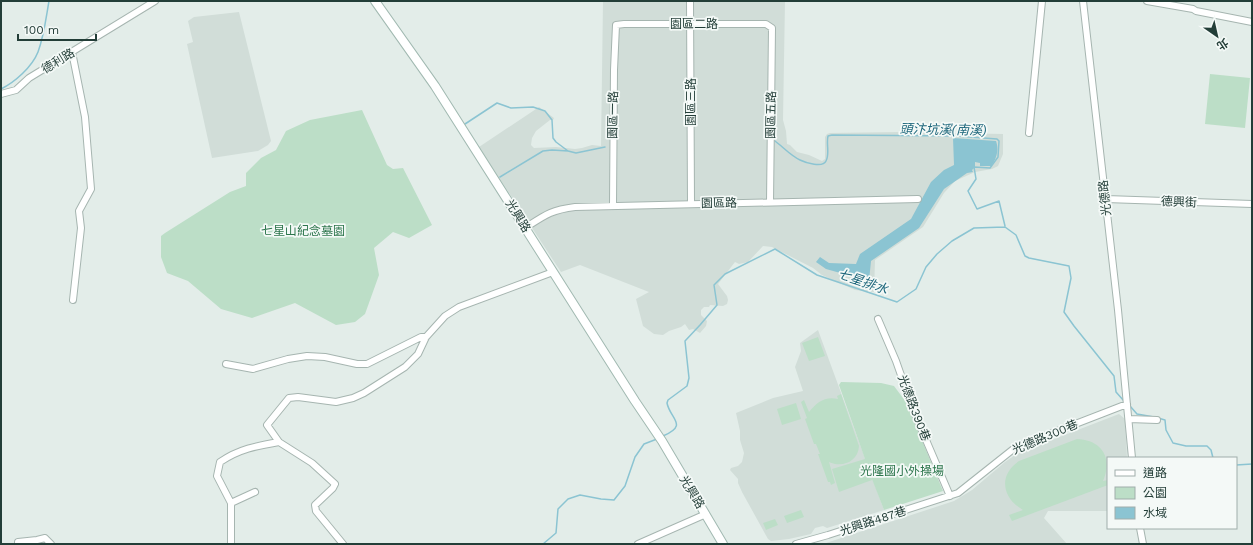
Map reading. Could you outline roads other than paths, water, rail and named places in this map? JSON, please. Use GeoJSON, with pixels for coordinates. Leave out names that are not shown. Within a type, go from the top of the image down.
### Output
{"type":"FeatureCollection","features":[{"type":"Feature","properties":{"kind":"main road","name":"光興路"},"geometry":{"type":"LineString","coordinates":[[375,1],[435,86],[635,401],[657,433],[723,544]]}},
{"type":"Feature","properties":{"kind":"street","name":"德利路"},"geometry":{"type":"LineString","coordinates":[[1,94],[16,90],[30,78],[155,1]]}},
{"type":"Feature","properties":{"kind":"street","name":"園區三路"},"geometry":{"type":"LineString","coordinates":[[690,1],[691,204]]}},
{"type":"Feature","properties":{"kind":"street"},"geometry":{"type":"LineString","coordinates":[[1030,133],[1042,1]]}},
{"type":"Feature","properties":{"kind":"street","name":"光德路"},"geometry":{"type":"LineString","coordinates":[[1083,1],[1106,199],[1127,404]]}},
{"type":"Feature","properties":{"kind":"street"},"geometry":{"type":"LineString","coordinates":[[1147,1],[1252,22]]}},
{"type":"Feature","properties":{"kind":"street","name":"園區二路"},"geometry":{"type":"LineString","coordinates":[[616,25],[766,24],[772,28]]}},
{"type":"Feature","properties":{"kind":"street","name":"園區一路"},"geometry":{"type":"LineString","coordinates":[[612,205],[616,25]]}},
{"type":"Feature","properties":{"kind":"street","name":"園區五路"},"geometry":{"type":"LineString","coordinates":[[770,202],[772,28]]}},
{"type":"Feature","properties":{"kind":"street"},"geometry":{"type":"LineString","coordinates":[[72,52],[85,117],[91,189],[79,212],[81,228],[73,300]]}},
{"type":"Feature","properties":{"kind":"street","name":"園區路"},"geometry":{"type":"LineString","coordinates":[[525,228],[548,212],[575,207],[918,199]]}},
{"type":"Feature","properties":{"kind":"street","name":"德興街"},"geometry":{"type":"LineString","coordinates":[[1106,199],[1252,204]]}},
{"type":"Feature","properties":{"kind":"street"},"geometry":{"type":"LineString","coordinates":[[343,544],[314,507],[315,504],[336,484],[312,463],[279,442],[267,425],[289,398],[298,397],[336,402],[353,398],[364,393],[405,367],[418,354],[426,336],[445,316],[459,307],[553,272]]}},
{"type":"Feature","properties":{"kind":"street","name":"光德路390巷"},"geometry":{"type":"LineString","coordinates":[[878,319],[896,361],[914,412],[950,496]]}},
{"type":"Feature","properties":{"kind":"street"},"geometry":{"type":"LineString","coordinates":[[226,364],[253,369],[288,359],[307,356],[325,357],[357,364],[367,364],[421,337],[426,336]]}},
{"type":"Feature","properties":{"kind":"street"},"geometry":{"type":"LineString","coordinates":[[1127,404],[1132,457]]}},
{"type":"Feature","properties":{"kind":"street","name":"光德路300巷"},"geometry":{"type":"LineString","coordinates":[[950,496],[966,488],[1016,447],[1127,404]]}},
{"type":"Feature","properties":{"kind":"street"},"geometry":{"type":"LineString","coordinates":[[1129,420],[1157,420]]}},
{"type":"Feature","properties":{"kind":"street"},"geometry":{"type":"LineString","coordinates":[[231,544],[231,503],[217,476],[220,462],[250,448],[279,442]]}},
{"type":"Feature","properties":{"kind":"street"},"geometry":{"type":"LineString","coordinates":[[231,503],[255,492]]}},
{"type":"Feature","properties":{"kind":"street","name":"光興路487巷"},"geometry":{"type":"LineString","coordinates":[[796,544],[830,535],[950,496]]}},
{"type":"Feature","properties":{"kind":"street"},"geometry":{"type":"LineString","coordinates":[[638,544],[706,514]]}},
{"type":"Feature","properties":{"kind":"street"},"geometry":{"type":"LineString","coordinates":[[1140,529],[1143,544]]}},
{"type":"Feature","properties":{"kind":"street"},"geometry":{"type":"LineString","coordinates":[[18,544],[18,542],[46,538],[51,544]]}},
{"type":"Feature","properties":{"kind":"water"},"geometry":{"type":"Polygon","coordinates":[[[953,138],[996,141],[997,151],[993,163],[991,166],[980,166],[980,163],[975,162],[975,167],[972,170],[973,172],[967,173],[944,189],[919,228],[871,261],[869,281],[826,269],[816,262],[820,257],[829,263],[856,264],[860,254],[911,219],[931,182],[944,170],[954,165],[953,138]]]}},
{"type":"Feature","properties":{"kind":"waterway"},"geometry":{"type":"LineString","coordinates":[[1,89],[22,74],[35,58],[42,40],[49,1]]}},
{"type":"Feature","properties":{"kind":"waterway","name":"頭汴坑溪(南溪)"},"geometry":{"type":"LineString","coordinates":[[465,124],[497,103],[511,108],[533,107],[545,111],[552,120],[553,138],[568,151]]}},
{"type":"Feature","properties":{"kind":"waterway","name":"頭汴坑溪(南溪)"},"geometry":{"type":"LineString","coordinates":[[775,141],[797,158],[818,165],[826,161],[828,155],[828,136],[832,135],[957,136],[997,139],[999,141],[998,157],[990,168],[974,167],[976,179],[968,191],[977,209],[999,201],[1005,226]]}},
{"type":"Feature","properties":{"kind":"waterway","name":"頭汴坑溪(南溪)"},"geometry":{"type":"LineString","coordinates":[[500,177],[543,151],[552,150],[576,153],[605,147]]}},
{"type":"Feature","properties":{"kind":"waterway","name":"七星排水"},"geometry":{"type":"LineString","coordinates":[[663,436],[671,432],[676,425],[676,421],[667,403],[668,400],[687,386],[689,378],[685,341],[717,305],[714,285],[725,274],[775,249],[817,275],[897,302],[916,289],[926,267],[937,254],[952,241],[974,228],[1005,227],[1016,235],[1025,256],[1069,266],[1071,278],[1064,312],[1114,376],[1116,392],[1124,401]]}},
{"type":"Feature","properties":{"kind":"waterway","name":"七星排水"},"geometry":{"type":"LineString","coordinates":[[1130,406],[1137,414],[1154,417]]}},
{"type":"Feature","properties":{"kind":"waterway","name":"七星排水"},"geometry":{"type":"LineString","coordinates":[[1158,418],[1165,420],[1166,430],[1173,443],[1186,446],[1207,446],[1211,450],[1213,457]]}},
{"type":"Feature","properties":{"kind":"waterway","name":"七星排水"},"geometry":{"type":"LineString","coordinates":[[543,544],[556,533],[558,509],[568,499],[580,495],[614,500],[625,486],[635,457],[644,444],[657,439]]}},
{"type":"Feature","properties":{"kind":"waterway","name":"七星排水"},"geometry":{"type":"LineString","coordinates":[[1237,465],[1252,464]]}},
{"type":"Feature","properties":{"kind":"park label","name":"七星山紀念墓園"},"geometry":{"type":"Point","coordinates":[303,231]}},
{"type":"Feature","properties":{"kind":"park label","name":"光隆國小外操場"},"geometry":{"type":"Point","coordinates":[902,471]}}]}
